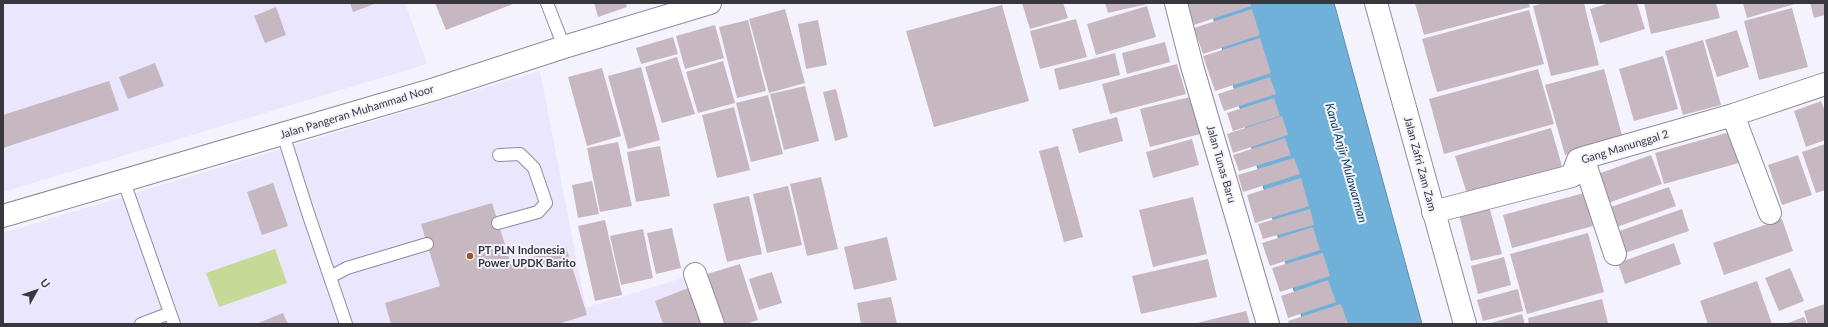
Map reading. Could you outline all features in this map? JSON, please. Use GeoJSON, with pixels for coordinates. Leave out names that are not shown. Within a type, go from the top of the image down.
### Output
{"type":"FeatureCollection","features":[{"type":"Feature","properties":{"kind":"main road","name":"Jalan Pangeran Muhammad Noor"},"geometry":{"type":"LineString","coordinates":[[3,216],[124,182],[436,89],[564,47],[710,3]]}},
{"type":"Feature","properties":{"kind":"main road","name":"Jalan Tunas Baru"},"geometry":{"type":"LineString","coordinates":[[1176,3],[1192,66],[1268,324]]}},
{"type":"Feature","properties":{"kind":"main road","name":"Jalan Zafri Zam Zam"},"geometry":{"type":"LineString","coordinates":[[1376,3],[1465,324]]}},
{"type":"Feature","properties":{"kind":"main road","name":"Gang Manunggal 2"},"geometry":{"type":"LineString","coordinates":[[1433,212],[1572,176],[1578,160],[1583,158],[1733,115],[1825,84]]}},
{"type":"Feature","properties":{"kind":"main road"},"geometry":{"type":"LineString","coordinates":[[1733,115],[1770,213]]}},
{"type":"Feature","properties":{"kind":"main road"},"geometry":{"type":"LineString","coordinates":[[1583,158],[1615,254]]}},
{"type":"Feature","properties":{"kind":"main road"},"geometry":{"type":"LineString","coordinates":[[695,274],[713,324]]}},
{"type":"Feature","properties":{"kind":"lane"},"geometry":{"type":"LineString","coordinates":[[547,3],[564,47]]}},
{"type":"Feature","properties":{"kind":"lane"},"geometry":{"type":"LineString","coordinates":[[284,134],[346,324]]}},
{"type":"Feature","properties":{"kind":"lane"},"geometry":{"type":"LineString","coordinates":[[498,223],[538,212],[546,202],[534,168],[520,154],[499,155]]}},
{"type":"Feature","properties":{"kind":"lane"},"geometry":{"type":"LineString","coordinates":[[124,182],[172,318],[141,324]]}},
{"type":"Feature","properties":{"kind":"lane"},"geometry":{"type":"LineString","coordinates":[[330,277],[347,268],[427,244]]}},
{"type":"Feature","properties":{"kind":"shaded area"},"geometry":{"type":"Polygon","coordinates":[[[3,3],[405,3],[427,64],[3,192],[3,3]]]}},
{"type":"Feature","properties":{"kind":"shaded area"},"geometry":{"type":"Polygon","coordinates":[[[540,71],[586,308],[698,273],[715,324],[3,324],[3,233],[540,71]]]}},
{"type":"Feature","properties":{"kind":"green space"},"geometry":{"type":"Polygon","coordinates":[[[275,249],[287,283],[219,307],[206,273],[275,249]]]}},
{"type":"Feature","properties":{"kind":"water","name":"Kanal Anjir Mulawarman"},"geometry":{"type":"Polygon","coordinates":[[[1209,3],[1334,3],[1422,324],[1304,324],[1209,3]]]}},
{"type":"Feature","properties":{"kind":"building"},"geometry":{"type":"Polygon","coordinates":[[[350,3],[377,3],[353,12],[350,3]]]}},
{"type":"Feature","properties":{"kind":"building"},"geometry":{"type":"Polygon","coordinates":[[[435,3],[512,3],[513,4],[446,30],[435,3]]]}},
{"type":"Feature","properties":{"kind":"building"},"geometry":{"type":"Polygon","coordinates":[[[594,3],[626,3],[627,7],[598,17],[594,3]]]}},
{"type":"Feature","properties":{"kind":"building"},"geometry":{"type":"Polygon","coordinates":[[[1022,3],[1063,3],[1068,18],[1030,29],[1022,3]]]}},
{"type":"Feature","properties":{"kind":"building"},"geometry":{"type":"Polygon","coordinates":[[[1105,3],[1147,3],[1147,4],[1108,13],[1105,3]]]}},
{"type":"Feature","properties":{"kind":"building"},"geometry":{"type":"Polygon","coordinates":[[[1187,3],[1251,3],[1251,6],[1194,25],[1187,3]]]}},
{"type":"Feature","properties":{"kind":"building"},"geometry":{"type":"Polygon","coordinates":[[[1415,3],[1529,3],[1530,7],[1424,35],[1415,3]]]}},
{"type":"Feature","properties":{"kind":"building"},"geometry":{"type":"Polygon","coordinates":[[[1544,3],[1584,3],[1599,65],[1551,76],[1533,6],[1544,3]]]}},
{"type":"Feature","properties":{"kind":"building"},"geometry":{"type":"Polygon","coordinates":[[[1610,3],[1637,3],[1645,29],[1600,43],[1590,9],[1610,3]]]}},
{"type":"Feature","properties":{"kind":"building"},"geometry":{"type":"Polygon","coordinates":[[[1644,3],[1716,3],[1720,18],[1651,34],[1644,3]]]}},
{"type":"Feature","properties":{"kind":"building"},"geometry":{"type":"Polygon","coordinates":[[[1743,3],[1798,3],[1747,18],[1743,3]]]}},
{"type":"Feature","properties":{"kind":"building"},"geometry":{"type":"Polygon","coordinates":[[[1810,3],[1825,3],[1825,15],[1814,18],[1810,3]]]}},
{"type":"Feature","properties":{"kind":"building"},"geometry":{"type":"Polygon","coordinates":[[[1002,5],[1029,101],[934,127],[906,31],[1002,5]]]}},
{"type":"Feature","properties":{"kind":"building"},"geometry":{"type":"Polygon","coordinates":[[[1147,6],[1156,37],[1096,55],[1087,24],[1147,6]]]}},
{"type":"Feature","properties":{"kind":"building"},"geometry":{"type":"Polygon","coordinates":[[[276,7],[286,35],[265,43],[254,16],[276,7]]]}},
{"type":"Feature","properties":{"kind":"building"},"geometry":{"type":"Polygon","coordinates":[[[1792,8],[1808,67],[1759,80],[1744,21],[1792,8]]]}},
{"type":"Feature","properties":{"kind":"building"},"geometry":{"type":"Polygon","coordinates":[[[785,9],[805,83],[769,93],[749,19],[785,9]]]}},
{"type":"Feature","properties":{"kind":"building"},"geometry":{"type":"Polygon","coordinates":[[[1252,9],[1260,35],[1203,54],[1194,28],[1252,9]]]}},
{"type":"Feature","properties":{"kind":"building"},"geometry":{"type":"Polygon","coordinates":[[[1529,10],[1544,64],[1437,92],[1422,39],[1529,10]]]}},
{"type":"Feature","properties":{"kind":"building"},"geometry":{"type":"Polygon","coordinates":[[[1076,19],[1087,57],[1040,69],[1030,31],[1076,19]]]}},
{"type":"Feature","properties":{"kind":"building"},"geometry":{"type":"Polygon","coordinates":[[[748,20],[766,91],[737,98],[719,27],[748,20]]]}},
{"type":"Feature","properties":{"kind":"building"},"geometry":{"type":"Polygon","coordinates":[[[818,20],[827,65],[806,69],[798,24],[818,20]]]}},
{"type":"Feature","properties":{"kind":"building"},"geometry":{"type":"Polygon","coordinates":[[[715,25],[724,58],[685,69],[676,36],[715,25]]]}},
{"type":"Feature","properties":{"kind":"building"},"geometry":{"type":"Polygon","coordinates":[[[1737,30],[1749,67],[1717,77],[1705,40],[1737,30]]]}},
{"type":"Feature","properties":{"kind":"building"},"geometry":{"type":"Polygon","coordinates":[[[673,37],[678,54],[641,64],[636,48],[673,37]]]}},
{"type":"Feature","properties":{"kind":"building"},"geometry":{"type":"Polygon","coordinates":[[[1260,38],[1271,73],[1215,91],[1203,56],[1260,38]]]}},
{"type":"Feature","properties":{"kind":"building"},"geometry":{"type":"Polygon","coordinates":[[[1703,40],[1721,105],[1683,115],[1665,51],[1703,40]]]}},
{"type":"Feature","properties":{"kind":"building"},"geometry":{"type":"Polygon","coordinates":[[[1165,42],[1170,62],[1127,74],[1122,53],[1165,42]]]}},
{"type":"Feature","properties":{"kind":"building"},"geometry":{"type":"Polygon","coordinates":[[[1115,53],[1120,75],[1059,90],[1054,69],[1115,53]]]}},
{"type":"Feature","properties":{"kind":"building"},"geometry":{"type":"Polygon","coordinates":[[[1663,56],[1678,109],[1634,121],[1619,69],[1663,56]]]}},
{"type":"Feature","properties":{"kind":"building"},"geometry":{"type":"Polygon","coordinates":[[[677,57],[695,114],[662,123],[645,67],[677,57]]]}},
{"type":"Feature","properties":{"kind":"building"},"geometry":{"type":"Polygon","coordinates":[[[723,61],[735,103],[698,113],[686,72],[723,61]]]}},
{"type":"Feature","properties":{"kind":"building"},"geometry":{"type":"Polygon","coordinates":[[[155,63],[164,86],[128,99],[119,77],[155,63]]]}},
{"type":"Feature","properties":{"kind":"building"},"geometry":{"type":"Polygon","coordinates":[[[1177,64],[1186,94],[1110,114],[1102,84],[1177,64]]]}},
{"type":"Feature","properties":{"kind":"building"},"geometry":{"type":"Polygon","coordinates":[[[641,67],[660,140],[628,149],[608,76],[641,67]]]}},
{"type":"Feature","properties":{"kind":"building"},"geometry":{"type":"Polygon","coordinates":[[[602,68],[621,136],[587,146],[568,77],[602,68]]]}},
{"type":"Feature","properties":{"kind":"building"},"geometry":{"type":"Polygon","coordinates":[[[1538,69],[1554,124],[1444,154],[1429,99],[1538,69]]]}},
{"type":"Feature","properties":{"kind":"building"},"geometry":{"type":"Polygon","coordinates":[[[1604,69],[1623,139],[1565,155],[1545,85],[1604,69]]]}},
{"type":"Feature","properties":{"kind":"building"},"geometry":{"type":"Polygon","coordinates":[[[1270,77],[1276,94],[1224,111],[1218,94],[1270,77]]]}},
{"type":"Feature","properties":{"kind":"building"},"geometry":{"type":"Polygon","coordinates":[[[109,81],[119,110],[3,148],[3,115],[109,81]]]}},
{"type":"Feature","properties":{"kind":"building"},"geometry":{"type":"Polygon","coordinates":[[[805,86],[819,141],[784,150],[770,94],[805,86]]]}},
{"type":"Feature","properties":{"kind":"building"},"geometry":{"type":"Polygon","coordinates":[[[836,89],[848,137],[835,141],[823,92],[836,89]]]}},
{"type":"Feature","properties":{"kind":"building"},"geometry":{"type":"Polygon","coordinates":[[[768,95],[783,154],[751,162],[736,103],[768,95]]]}},
{"type":"Feature","properties":{"kind":"building"},"geometry":{"type":"Polygon","coordinates":[[[1190,97],[1200,134],[1150,147],[1140,109],[1190,97]]]}},
{"type":"Feature","properties":{"kind":"building"},"geometry":{"type":"Polygon","coordinates":[[[1274,98],[1280,116],[1233,131],[1227,113],[1274,98]]]}},
{"type":"Feature","properties":{"kind":"building"},"geometry":{"type":"Polygon","coordinates":[[[1821,101],[1825,111],[1825,140],[1806,147],[1794,111],[1821,101]]]}},
{"type":"Feature","properties":{"kind":"building"},"geometry":{"type":"Polygon","coordinates":[[[734,107],[750,170],[717,178],[702,115],[734,107]]]}},
{"type":"Feature","properties":{"kind":"building"},"geometry":{"type":"Polygon","coordinates":[[[1282,116],[1288,135],[1233,153],[1227,134],[1282,116]]]}},
{"type":"Feature","properties":{"kind":"building"},"geometry":{"type":"Polygon","coordinates":[[[1117,117],[1123,141],[1079,153],[1072,129],[1117,117]]]}},
{"type":"Feature","properties":{"kind":"building"},"geometry":{"type":"Polygon","coordinates":[[[1551,128],[1564,173],[1469,200],[1455,156],[1551,128]]]}},
{"type":"Feature","properties":{"kind":"building"},"geometry":{"type":"Polygon","coordinates":[[[1730,132],[1739,163],[1664,184],[1655,153],[1730,132]]]}},
{"type":"Feature","properties":{"kind":"building"},"geometry":{"type":"Polygon","coordinates":[[[1285,138],[1291,155],[1239,171],[1233,155],[1285,138]]]}},
{"type":"Feature","properties":{"kind":"building"},"geometry":{"type":"Polygon","coordinates":[[[1192,139],[1199,165],[1153,178],[1146,152],[1192,139]]]}},
{"type":"Feature","properties":{"kind":"building"},"geometry":{"type":"Polygon","coordinates":[[[618,142],[632,206],[600,212],[587,148],[618,142]]]}},
{"type":"Feature","properties":{"kind":"building"},"geometry":{"type":"Polygon","coordinates":[[[1825,144],[1825,190],[1816,193],[1802,152],[1825,144]]]}},
{"type":"Feature","properties":{"kind":"building"},"geometry":{"type":"Polygon","coordinates":[[[660,146],[670,196],[636,202],[627,152],[660,146]]]}},
{"type":"Feature","properties":{"kind":"building"},"geometry":{"type":"Polygon","coordinates":[[[1058,146],[1083,237],[1064,242],[1039,151],[1058,146]]]}},
{"type":"Feature","properties":{"kind":"building"},"geometry":{"type":"Polygon","coordinates":[[[1651,155],[1662,184],[1605,204],[1595,175],[1651,155]]]}},
{"type":"Feature","properties":{"kind":"building"},"geometry":{"type":"Polygon","coordinates":[[[1798,155],[1812,195],[1782,205],[1768,165],[1798,155]]]}},
{"type":"Feature","properties":{"kind":"building"},"geometry":{"type":"Polygon","coordinates":[[[1294,158],[1300,174],[1243,192],[1238,175],[1294,158]]]}},
{"type":"Feature","properties":{"kind":"building"},"geometry":{"type":"Polygon","coordinates":[[[821,177],[838,249],[807,256],[790,184],[821,177]]]}},
{"type":"Feature","properties":{"kind":"building"},"geometry":{"type":"Polygon","coordinates":[[[1301,178],[1309,206],[1255,223],[1247,195],[1301,178]]]}},
{"type":"Feature","properties":{"kind":"building"},"geometry":{"type":"Polygon","coordinates":[[[592,181],[599,214],[578,218],[572,185],[592,181]]]}},
{"type":"Feature","properties":{"kind":"building"},"geometry":{"type":"Polygon","coordinates":[[[273,183],[288,226],[262,235],[247,192],[273,183]]]}},
{"type":"Feature","properties":{"kind":"building"},"geometry":{"type":"Polygon","coordinates":[[[788,186],[802,245],[767,253],[753,194],[788,186]]]}},
{"type":"Feature","properties":{"kind":"building"},"geometry":{"type":"Polygon","coordinates":[[[1669,187],[1676,206],[1611,229],[1605,209],[1669,187]]]}},
{"type":"Feature","properties":{"kind":"building"},"geometry":{"type":"Polygon","coordinates":[[[1584,193],[1593,226],[1512,248],[1503,215],[1584,193]]]}},
{"type":"Feature","properties":{"kind":"building"},"geometry":{"type":"Polygon","coordinates":[[[749,196],[762,254],[727,262],[713,204],[749,196]]]}},
{"type":"Feature","properties":{"kind":"building"},"geometry":{"type":"Polygon","coordinates":[[[1193,197],[1207,254],[1153,267],[1139,210],[1193,197]]]}},
{"type":"Feature","properties":{"kind":"building","name":"PT PLN Indonesia Power UPDK Barito"},"geometry":{"type":"Polygon","coordinates":[[[492,203],[511,264],[566,247],[587,315],[558,324],[391,324],[385,303],[440,286],[421,224],[492,203]]]}},
{"type":"Feature","properties":{"kind":"building"},"geometry":{"type":"Polygon","coordinates":[[[1489,206],[1502,254],[1471,261],[1459,214],[1489,206]]]}},
{"type":"Feature","properties":{"kind":"building"},"geometry":{"type":"Polygon","coordinates":[[[1310,209],[1314,225],[1263,239],[1258,224],[1310,209]]]}},
{"type":"Feature","properties":{"kind":"building"},"geometry":{"type":"Polygon","coordinates":[[[1682,209],[1689,231],[1619,255],[1611,234],[1682,209]]]}},
{"type":"Feature","properties":{"kind":"building"},"geometry":{"type":"Polygon","coordinates":[[[1782,219],[1793,251],[1724,275],[1713,243],[1782,219]]]}},
{"type":"Feature","properties":{"kind":"building"},"geometry":{"type":"Polygon","coordinates":[[[605,220],[622,295],[595,301],[578,226],[605,220]]]}},
{"type":"Feature","properties":{"kind":"building"},"geometry":{"type":"Polygon","coordinates":[[[1313,227],[1320,250],[1270,266],[1262,243],[1313,227]]]}},
{"type":"Feature","properties":{"kind":"building"},"geometry":{"type":"Polygon","coordinates":[[[672,228],[681,268],[656,274],[647,233],[672,228]]]}},
{"type":"Feature","properties":{"kind":"building"},"geometry":{"type":"Polygon","coordinates":[[[643,229],[653,278],[621,285],[610,236],[643,229]]]}},
{"type":"Feature","properties":{"kind":"building"},"geometry":{"type":"Polygon","coordinates":[[[1588,233],[1604,292],[1527,314],[1510,254],[1588,233]]]}},
{"type":"Feature","properties":{"kind":"building"},"geometry":{"type":"Polygon","coordinates":[[[887,237],[897,280],[854,290],[844,247],[887,237]]]}},
{"type":"Feature","properties":{"kind":"building"},"geometry":{"type":"Polygon","coordinates":[[[1674,243],[1681,264],[1625,284],[1618,263],[1674,243]]]}},
{"type":"Feature","properties":{"kind":"building"},"geometry":{"type":"Polygon","coordinates":[[[1323,253],[1330,276],[1280,292],[1272,268],[1323,253]]]}},
{"type":"Feature","properties":{"kind":"building"},"geometry":{"type":"Polygon","coordinates":[[[1504,257],[1511,285],[1478,294],[1471,266],[1504,257]]]}},
{"type":"Feature","properties":{"kind":"building"},"geometry":{"type":"Polygon","coordinates":[[[1208,259],[1217,297],[1141,314],[1132,276],[1208,259]]]}},
{"type":"Feature","properties":{"kind":"building"},"geometry":{"type":"Polygon","coordinates":[[[740,264],[758,320],[746,324],[720,324],[704,275],[740,264]]]}},
{"type":"Feature","properties":{"kind":"building"},"geometry":{"type":"Polygon","coordinates":[[[1790,268],[1804,301],[1779,311],[1765,278],[1790,268]]]}},
{"type":"Feature","properties":{"kind":"building"},"geometry":{"type":"Polygon","coordinates":[[[772,272],[782,303],[759,310],[749,279],[772,272]]]}},
{"type":"Feature","properties":{"kind":"building"},"geometry":{"type":"Polygon","coordinates":[[[1328,280],[1336,302],[1288,318],[1281,296],[1328,280]]]}},
{"type":"Feature","properties":{"kind":"building"},"geometry":{"type":"Polygon","coordinates":[[[1757,281],[1772,324],[1708,324],[1700,301],[1757,281]]]}},
{"type":"Feature","properties":{"kind":"building"},"geometry":{"type":"Polygon","coordinates":[[[691,287],[702,324],[663,324],[655,301],[691,287]]]}},
{"type":"Feature","properties":{"kind":"building"},"geometry":{"type":"Polygon","coordinates":[[[1518,289],[1523,311],[1483,321],[1477,300],[1518,289]]]}},
{"type":"Feature","properties":{"kind":"building"},"geometry":{"type":"Polygon","coordinates":[[[891,297],[897,324],[861,324],[857,303],[891,297]]]}},
{"type":"Feature","properties":{"kind":"building"},"geometry":{"type":"Polygon","coordinates":[[[1602,299],[1608,323],[1529,324],[1528,318],[1602,299]]]}},
{"type":"Feature","properties":{"kind":"building"},"geometry":{"type":"Polygon","coordinates":[[[1341,304],[1348,324],[1289,324],[1288,321],[1341,304]]]}},
{"type":"Feature","properties":{"kind":"building"},"geometry":{"type":"Polygon","coordinates":[[[1825,304],[1825,324],[1808,324],[1804,311],[1825,304]]]}},
{"type":"Feature","properties":{"kind":"building"},"geometry":{"type":"Polygon","coordinates":[[[1246,311],[1250,324],[1197,324],[1197,323],[1246,311]]]}},
{"type":"Feature","properties":{"kind":"building"},"geometry":{"type":"Polygon","coordinates":[[[283,313],[288,324],[256,324],[283,313]]]}},
{"type":"Feature","properties":{"kind":"building"},"geometry":{"type":"Polygon","coordinates":[[[1522,314],[1525,324],[1487,324],[1522,314]]]}},
{"type":"Feature","properties":{"kind":"building"},"geometry":{"type":"Polygon","coordinates":[[[1804,317],[1807,324],[1785,324],[1804,317]]]}},
{"type":"Feature","properties":{"kind":"place","name":"PT PLN Indonesia Power UPDK Barito"},"geometry":{"type":"Point","coordinates":[470,256]}}]}
